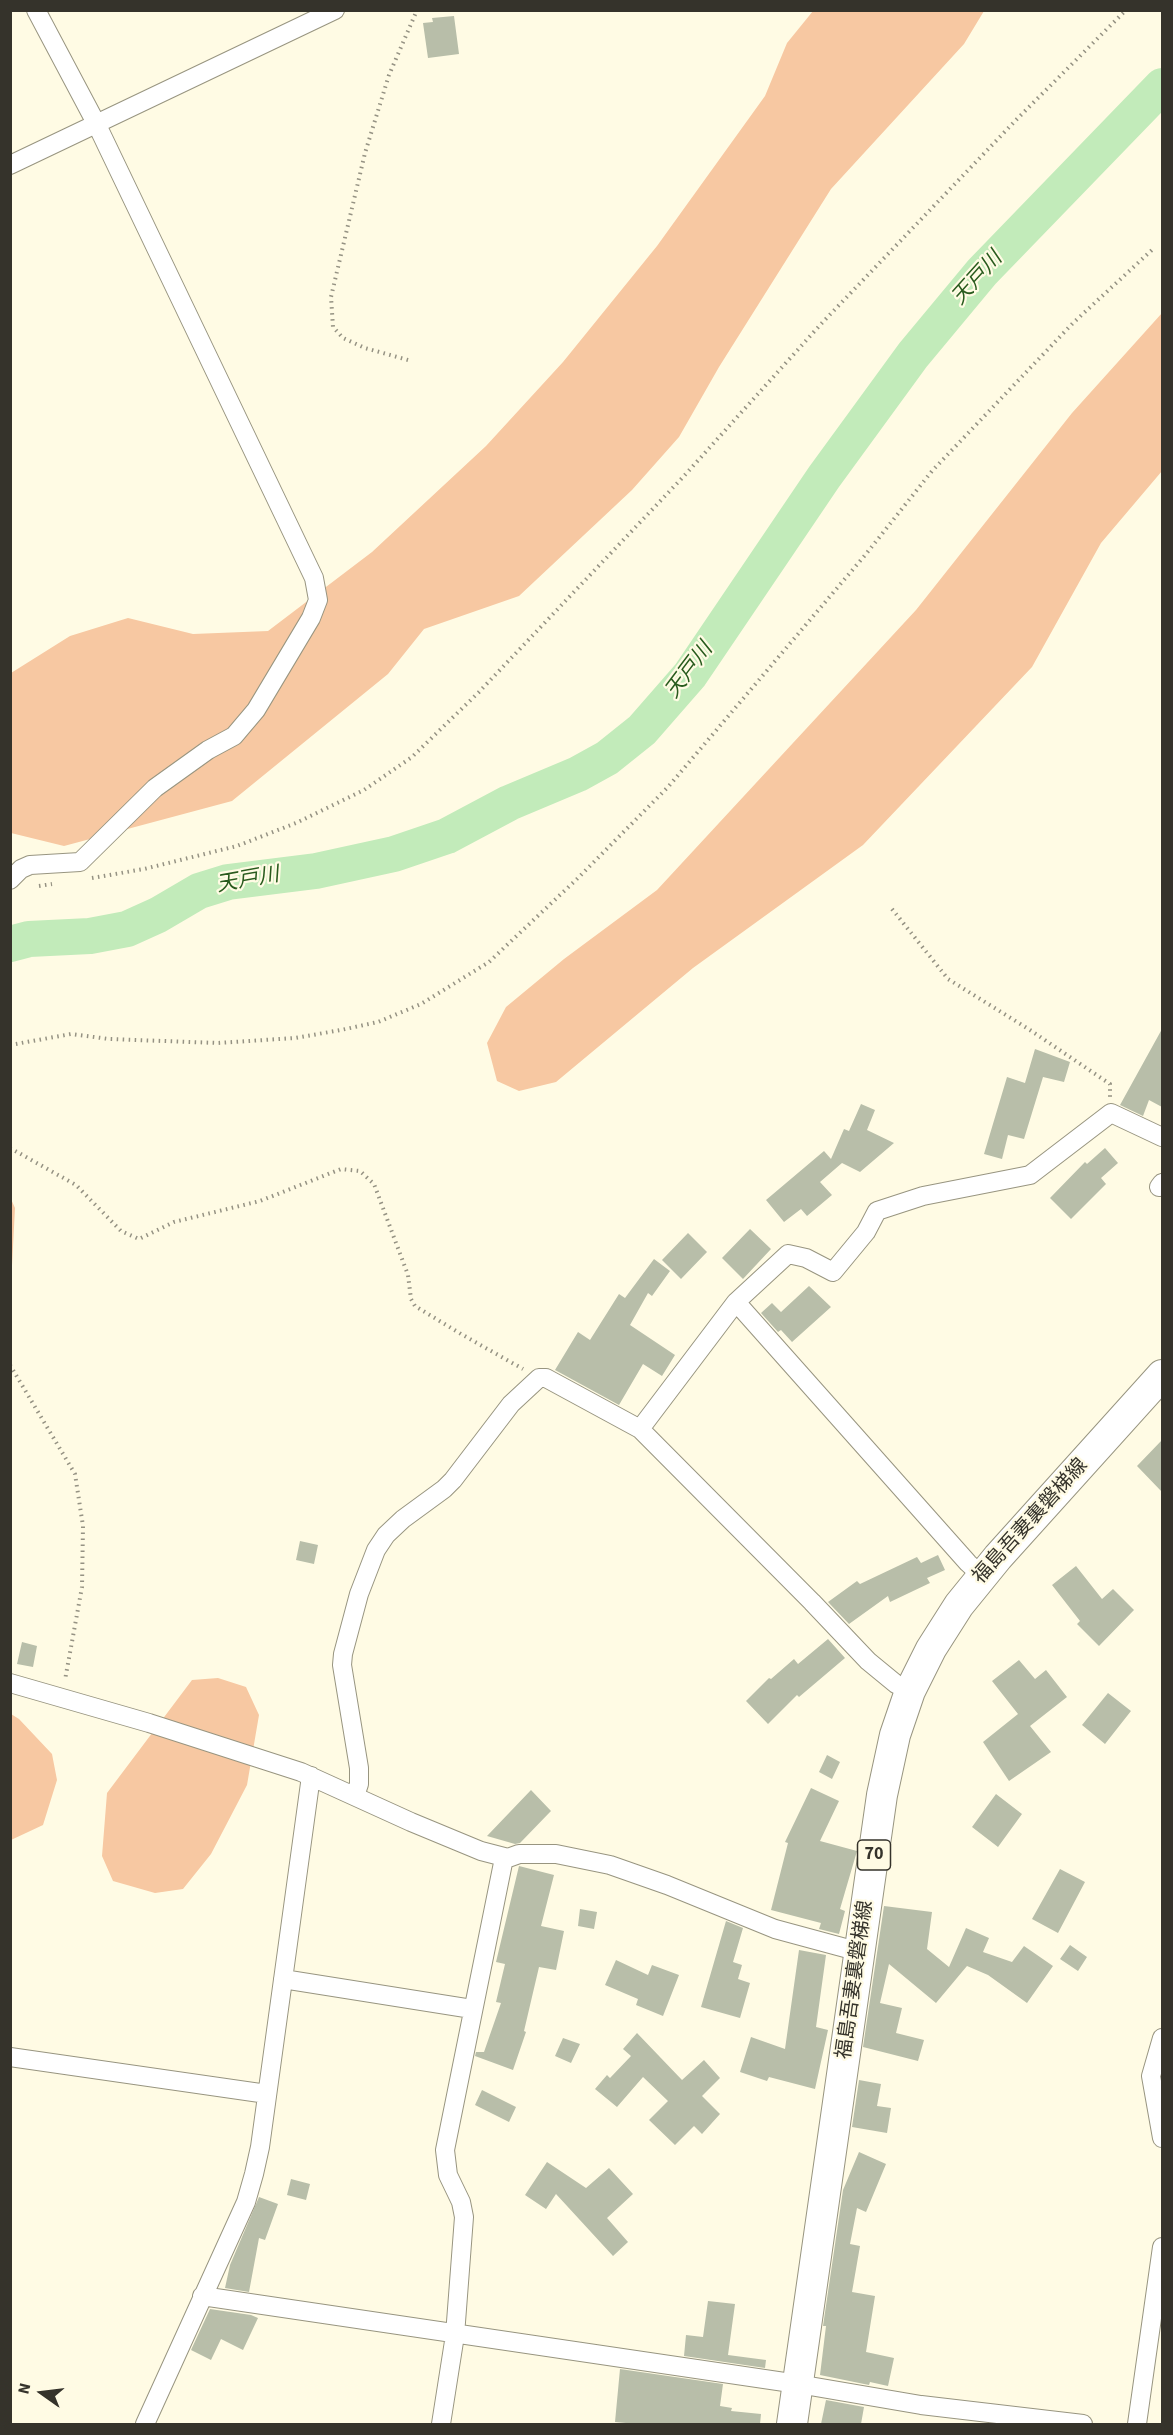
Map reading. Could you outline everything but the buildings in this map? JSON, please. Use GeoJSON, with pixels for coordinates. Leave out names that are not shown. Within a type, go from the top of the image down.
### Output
{"type":"FeatureCollection","features":[{"type":"Feature","properties":{"kind":"main road","name":"福島吾妻裏磐梯線"},"geometry":{"type":"LineString","coordinates":[[792,2424],[882,1796],[895,1735],[910,1691],[931,1648],[959,1605],[982,1576],[1161,1381]]}},
{"type":"Feature","properties":{"kind":"street"},"geometry":{"type":"LineString","coordinates":[[10,880],[21,869],[30,865],[80,862],[155,788],[208,750],[234,736],[256,710],[311,618],[318,600],[314,578],[97,125],[36,10]]}},
{"type":"Feature","properties":{"kind":"street"},"geometry":{"type":"LineString","coordinates":[[10,165],[335,10]]}},
{"type":"Feature","properties":{"kind":"street"},"geometry":{"type":"LineString","coordinates":[[640,1429],[736,1302],[788,1254],[806,1258],[833,1272],[866,1232],[877,1211],[923,1196],[1030,1175],[1111,1113],[1162,1137]]}},
{"type":"Feature","properties":{"kind":"street"},"geometry":{"type":"LineString","coordinates":[[736,1302],[982,1576]]}},
{"type":"Feature","properties":{"kind":"street"},"geometry":{"type":"LineString","coordinates":[[355,1796],[359,1768],[342,1665],[359,1593],[376,1550],[386,1534],[453,1480],[511,1404],[539,1378],[546,1378],[640,1429],[868,1661],[896,1684],[910,1691]]}},
{"type":"Feature","properties":{"kind":"street"},"geometry":{"type":"LineString","coordinates":[[10,1683],[253,1756],[311,1776],[481,1851],[504,1858],[519,1854],[556,1854],[610,1865],[667,1885],[775,1929],[860,1952]]}},
{"type":"Feature","properties":{"kind":"street"},"geometry":{"type":"LineString","coordinates":[[145,2424],[246,2202],[260,2147],[311,1776]]}},
{"type":"Feature","properties":{"kind":"street"},"geometry":{"type":"LineString","coordinates":[[441,2424],[454,2335],[464,2217],[461,2202],[448,2175],[445,2150],[504,1858]]}},
{"type":"Feature","properties":{"kind":"street"},"geometry":{"type":"LineString","coordinates":[[283,1979],[472,2009]]}},
{"type":"Feature","properties":{"kind":"street"},"geometry":{"type":"LineString","coordinates":[[1162,2038],[1151,2076],[1162,2138]]}},
{"type":"Feature","properties":{"kind":"street"},"geometry":{"type":"LineString","coordinates":[[10,2057],[267,2094]]}},
{"type":"Feature","properties":{"kind":"street"},"geometry":{"type":"LineString","coordinates":[[1137,2424],[1162,2247]]}},
{"type":"Feature","properties":{"kind":"street"},"geometry":{"type":"LineString","coordinates":[[202,2296],[798,2384],[921,2405],[1083,2424]]}},
{"type":"Feature","properties":{"kind":"path"},"geometry":{"type":"LineString","coordinates":[[408,360],[364,348],[343,338],[333,327],[331,297],[365,153],[388,75],[417,10]]}},
{"type":"Feature","properties":{"kind":"path"},"geometry":{"type":"LineString","coordinates":[[85,879],[144,869],[237,846],[296,823],[364,790],[412,757],[479,693],[684,476],[862,281],[1017,119],[1126,10]]}},
{"type":"Feature","properties":{"kind":"path"},"geometry":{"type":"LineString","coordinates":[[10,1045],[71,1034],[110,1039],[219,1043],[295,1038],[378,1022],[421,1004],[489,962],[578,878],[668,787],[866,554],[932,471],[1073,323],[1153,249]]}},
{"type":"Feature","properties":{"kind":"path"},"geometry":{"type":"LineString","coordinates":[[39,886],[62,882]]}},
{"type":"Feature","properties":{"kind":"path"},"geometry":{"type":"LineString","coordinates":[[892,909],[948,979],[1030,1030],[1110,1084],[1111,1113]]}},
{"type":"Feature","properties":{"kind":"path"},"geometry":{"type":"LineString","coordinates":[[10,1148],[76,1185],[121,1231],[140,1239],[174,1222],[260,1202],[341,1169],[360,1171],[374,1184],[408,1275],[411,1299],[415,1306],[539,1378]]}},
{"type":"Feature","properties":{"kind":"path"},"geometry":{"type":"LineString","coordinates":[[10,1365],[75,1474],[82,1526],[82,1587],[62,1698]]}},
{"type":"Feature","properties":{"kind":"shaded area"},"geometry":{"type":"Polygon","coordinates":[[[813,11],[984,11],[964,44],[831,189],[719,367],[679,437],[632,490],[519,596],[424,629],[388,674],[232,801],[64,846],[11,833],[11,673],[70,636],[128,618],[193,634],[268,631],[372,552],[486,446],[563,362],[657,246],[765,96],[787,43],[813,11]]]}},
{"type":"Feature","properties":{"kind":"shaded area"},"geometry":{"type":"Polygon","coordinates":[[[1162,313],[1162,471],[1101,543],[1032,667],[863,845],[693,968],[556,1082],[519,1091],[497,1081],[487,1043],[506,1007],[564,959],[657,890],[916,610],[1072,413],[1162,313]]]}},
{"type":"Feature","properties":{"kind":"shaded area"},"geometry":{"type":"Polygon","coordinates":[[[11,1199],[15,1208],[11,1285],[11,1199]]]}},
{"type":"Feature","properties":{"kind":"shaded area"},"geometry":{"type":"Polygon","coordinates":[[[218,1678],[246,1687],[259,1715],[247,1785],[211,1854],[183,1889],[155,1893],[113,1881],[102,1856],[107,1793],[192,1680],[218,1678]]]}},
{"type":"Feature","properties":{"kind":"shaded area"},"geometry":{"type":"Polygon","coordinates":[[[11,1714],[19,1719],[52,1754],[57,1780],[43,1825],[11,1840],[11,1714]]]}},
{"type":"Feature","properties":{"kind":"waterway","name":"天戸川"},"geometry":{"type":"LineString","coordinates":[[10,944],[29,939],[90,936],[127,929],[158,915],[199,891],[228,882],[316,871],[394,854],[447,836],[509,803],[578,774],[607,758],[642,730],[690,675],[824,477],[913,355],[982,272],[1162,86]]}}]}
